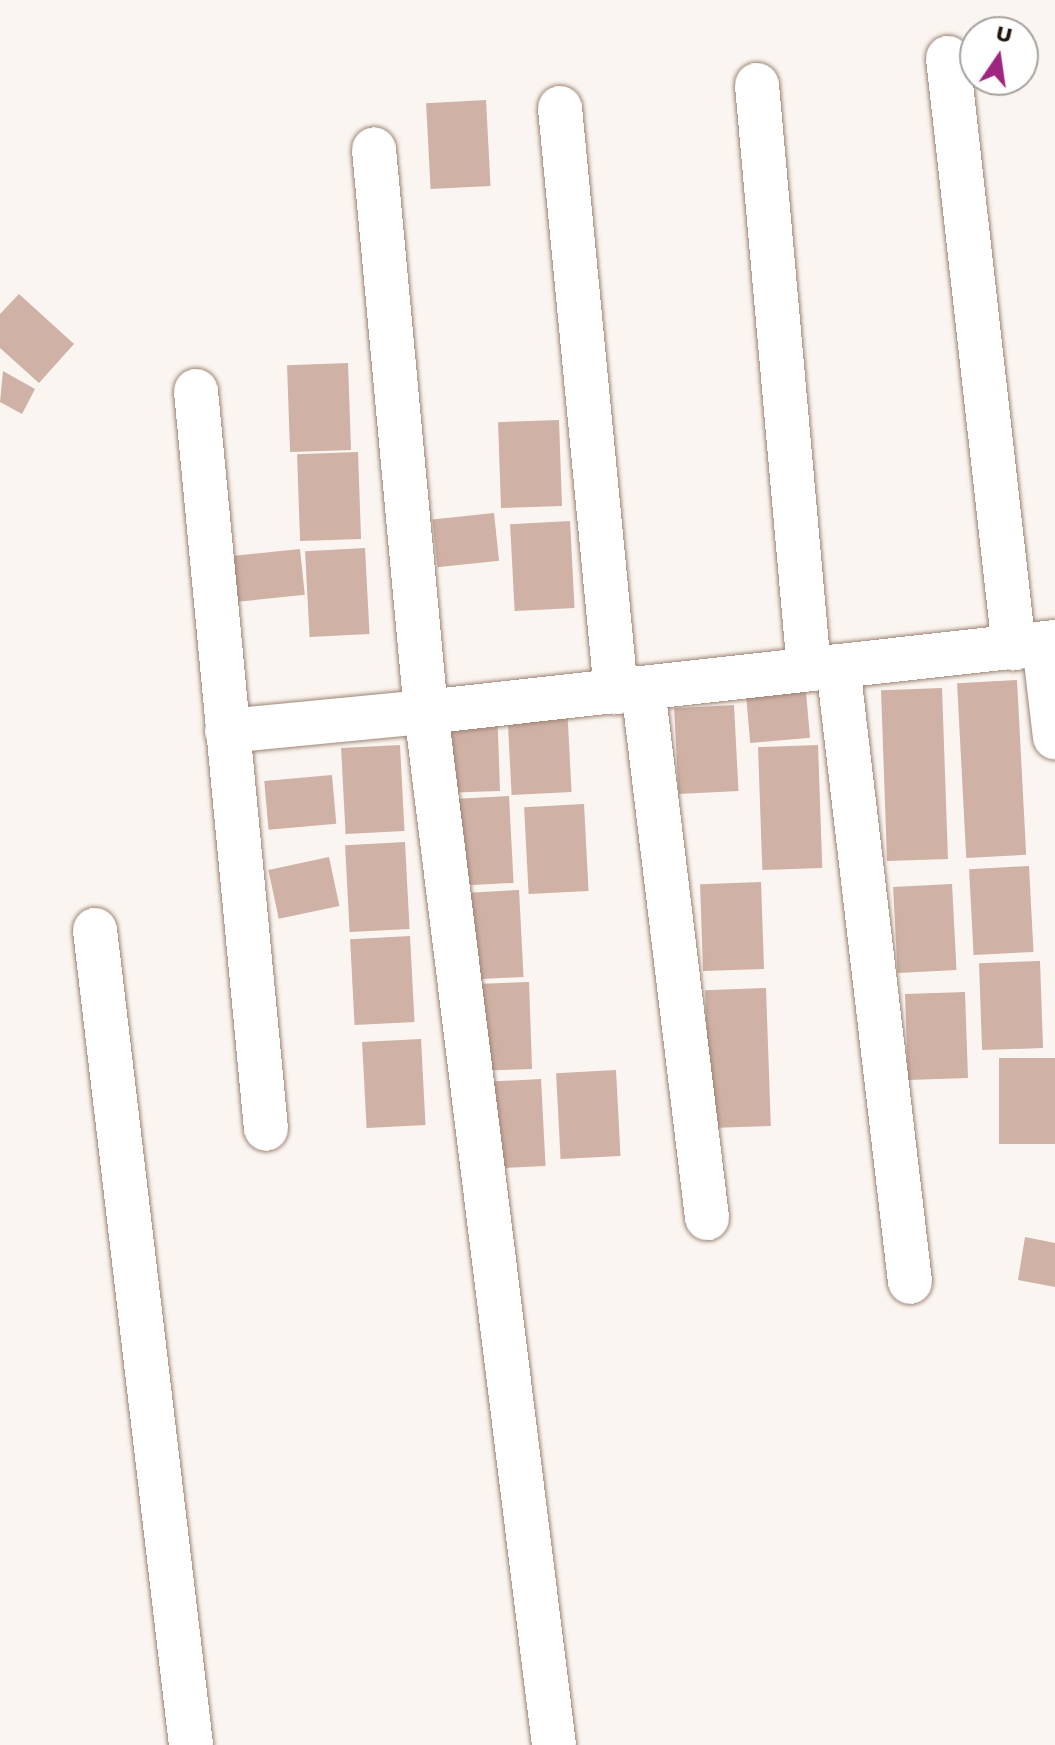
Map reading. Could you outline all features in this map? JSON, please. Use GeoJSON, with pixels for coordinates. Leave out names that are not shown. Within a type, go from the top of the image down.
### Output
{"type":"FeatureCollection","features":[{"type":"Feature","properties":{"kind":"street"},"geometry":{"type":"LineString","coordinates":[[948,58],[1038,645],[1055,737]]}},
{"type":"Feature","properties":{"kind":"street"},"geometry":{"type":"LineString","coordinates":[[757,85],[824,668],[910,1282]]}},
{"type":"Feature","properties":{"kind":"street"},"geometry":{"type":"LineString","coordinates":[[560,108],[630,690],[707,1218]]}},
{"type":"Feature","properties":{"kind":"street"},"geometry":{"type":"LineString","coordinates":[[374,149],[426,712],[554,1745]]}},
{"type":"Feature","properties":{"kind":"street"},"geometry":{"type":"LineString","coordinates":[[196,391],[266,1129]]}},
{"type":"Feature","properties":{"kind":"street"},"geometry":{"type":"LineString","coordinates":[[227,731],[1038,645]]}},
{"type":"Feature","properties":{"kind":"street"},"geometry":{"type":"LineString","coordinates":[[95,930],[191,1745]]}},
{"type":"Feature","properties":{"kind":"building"},"geometry":{"type":"Polygon","coordinates":[[[486,100],[491,186],[431,189],[426,103],[486,100]]]}},
{"type":"Feature","properties":{"kind":"building"},"geometry":{"type":"Polygon","coordinates":[[[19,294],[74,344],[39,383],[0,348],[0,314],[19,294]]]}},
{"type":"Feature","properties":{"kind":"building"},"geometry":{"type":"Polygon","coordinates":[[[348,363],[351,450],[290,452],[287,365],[348,363]]]}},
{"type":"Feature","properties":{"kind":"building"},"geometry":{"type":"Polygon","coordinates":[[[3,371],[35,389],[22,414],[0,402],[3,371]]]}},
{"type":"Feature","properties":{"kind":"building"},"geometry":{"type":"Polygon","coordinates":[[[559,420],[562,506],[501,508],[498,422],[559,420]]]}},
{"type":"Feature","properties":{"kind":"building"},"geometry":{"type":"Polygon","coordinates":[[[358,452],[361,539],[300,541],[297,454],[358,452]]]}},
{"type":"Feature","properties":{"kind":"building"},"geometry":{"type":"Polygon","coordinates":[[[494,513],[499,561],[437,567],[432,519],[494,513]]]}},
{"type":"Feature","properties":{"kind":"building"},"geometry":{"type":"Polygon","coordinates":[[[570,521],[575,608],[515,611],[510,524],[570,521]]]}},
{"type":"Feature","properties":{"kind":"building"},"geometry":{"type":"Polygon","coordinates":[[[365,548],[370,634],[310,637],[305,551],[365,548]]]}},
{"type":"Feature","properties":{"kind":"building"},"geometry":{"type":"Polygon","coordinates":[[[300,549],[305,595],[235,602],[230,556],[300,549]]]}},
{"type":"Feature","properties":{"kind":"building"},"geometry":{"type":"Polygon","coordinates":[[[1017,680],[1026,855],[966,858],[957,683],[1017,680]]]}},
{"type":"Feature","properties":{"kind":"building"},"geometry":{"type":"Polygon","coordinates":[[[942,688],[948,859],[887,861],[881,690],[942,688]]]}},
{"type":"Feature","properties":{"kind":"building"},"geometry":{"type":"Polygon","coordinates":[[[806,692],[810,738],[750,743],[746,697],[806,692]]]}},
{"type":"Feature","properties":{"kind":"building"},"geometry":{"type":"Polygon","coordinates":[[[497,705],[500,791],[439,793],[436,707],[497,705]]]}},
{"type":"Feature","properties":{"kind":"building"},"geometry":{"type":"Polygon","coordinates":[[[567,705],[572,792],[512,795],[507,708],[567,705]]]}},
{"type":"Feature","properties":{"kind":"building"},"geometry":{"type":"Polygon","coordinates":[[[734,705],[739,791],[679,794],[674,708],[734,705]]]}},
{"type":"Feature","properties":{"kind":"building"},"geometry":{"type":"Polygon","coordinates":[[[400,745],[405,831],[346,834],[341,748],[400,745]]]}},
{"type":"Feature","properties":{"kind":"building"},"geometry":{"type":"Polygon","coordinates":[[[818,745],[822,868],[762,870],[758,747],[818,745]]]}},
{"type":"Feature","properties":{"kind":"building"},"geometry":{"type":"Polygon","coordinates":[[[332,775],[336,824],[269,830],[264,781],[332,775]]]}},
{"type":"Feature","properties":{"kind":"building"},"geometry":{"type":"Polygon","coordinates":[[[509,796],[514,883],[454,886],[449,799],[509,796]]]}},
{"type":"Feature","properties":{"kind":"building"},"geometry":{"type":"Polygon","coordinates":[[[584,804],[589,891],[529,894],[524,807],[584,804]]]}},
{"type":"Feature","properties":{"kind":"building"},"geometry":{"type":"Polygon","coordinates":[[[405,842],[410,929],[350,932],[345,845],[405,842]]]}},
{"type":"Feature","properties":{"kind":"building"},"geometry":{"type":"Polygon","coordinates":[[[329,857],[339,906],[279,919],[268,870],[329,857]]]}},
{"type":"Feature","properties":{"kind":"building"},"geometry":{"type":"Polygon","coordinates":[[[1029,866],[1034,952],[974,955],[969,869],[1029,866]]]}},
{"type":"Feature","properties":{"kind":"building"},"geometry":{"type":"Polygon","coordinates":[[[761,882],[764,969],[703,971],[700,884],[761,882]]]}},
{"type":"Feature","properties":{"kind":"building"},"geometry":{"type":"Polygon","coordinates":[[[952,884],[957,970],[898,973],[893,887],[952,884]]]}},
{"type":"Feature","properties":{"kind":"building"},"geometry":{"type":"Polygon","coordinates":[[[519,890],[524,977],[464,980],[459,893],[519,890]]]}},
{"type":"Feature","properties":{"kind":"building"},"geometry":{"type":"Polygon","coordinates":[[[410,936],[415,1022],[355,1025],[350,939],[410,936]]]}},
{"type":"Feature","properties":{"kind":"building"},"geometry":{"type":"Polygon","coordinates":[[[1040,961],[1043,1048],[982,1050],[979,963],[1040,961]]]}},
{"type":"Feature","properties":{"kind":"building"},"geometry":{"type":"Polygon","coordinates":[[[529,982],[532,1069],[471,1071],[468,984],[529,982]]]}},
{"type":"Feature","properties":{"kind":"building"},"geometry":{"type":"Polygon","coordinates":[[[766,988],[771,1126],[710,1128],[705,990],[766,988]]]}},
{"type":"Feature","properties":{"kind":"building"},"geometry":{"type":"Polygon","coordinates":[[[965,992],[968,1078],[908,1080],[905,994],[965,992]]]}},
{"type":"Feature","properties":{"kind":"building"},"geometry":{"type":"Polygon","coordinates":[[[421,1039],[426,1125],[367,1128],[362,1042],[421,1039]]]}},
{"type":"Feature","properties":{"kind":"building"},"geometry":{"type":"Polygon","coordinates":[[[999,1058],[1055,1058],[1055,1144],[999,1144],[999,1058]]]}},
{"type":"Feature","properties":{"kind":"building"},"geometry":{"type":"Polygon","coordinates":[[[616,1070],[621,1156],[561,1159],[556,1073],[616,1070]]]}},
{"type":"Feature","properties":{"kind":"building"},"geometry":{"type":"Polygon","coordinates":[[[541,1079],[546,1166],[487,1169],[482,1082],[541,1079]]]}},
{"type":"Feature","properties":{"kind":"building"},"geometry":{"type":"Polygon","coordinates":[[[1025,1237],[1055,1243],[1055,1287],[1018,1280],[1025,1237]]]}}]}
